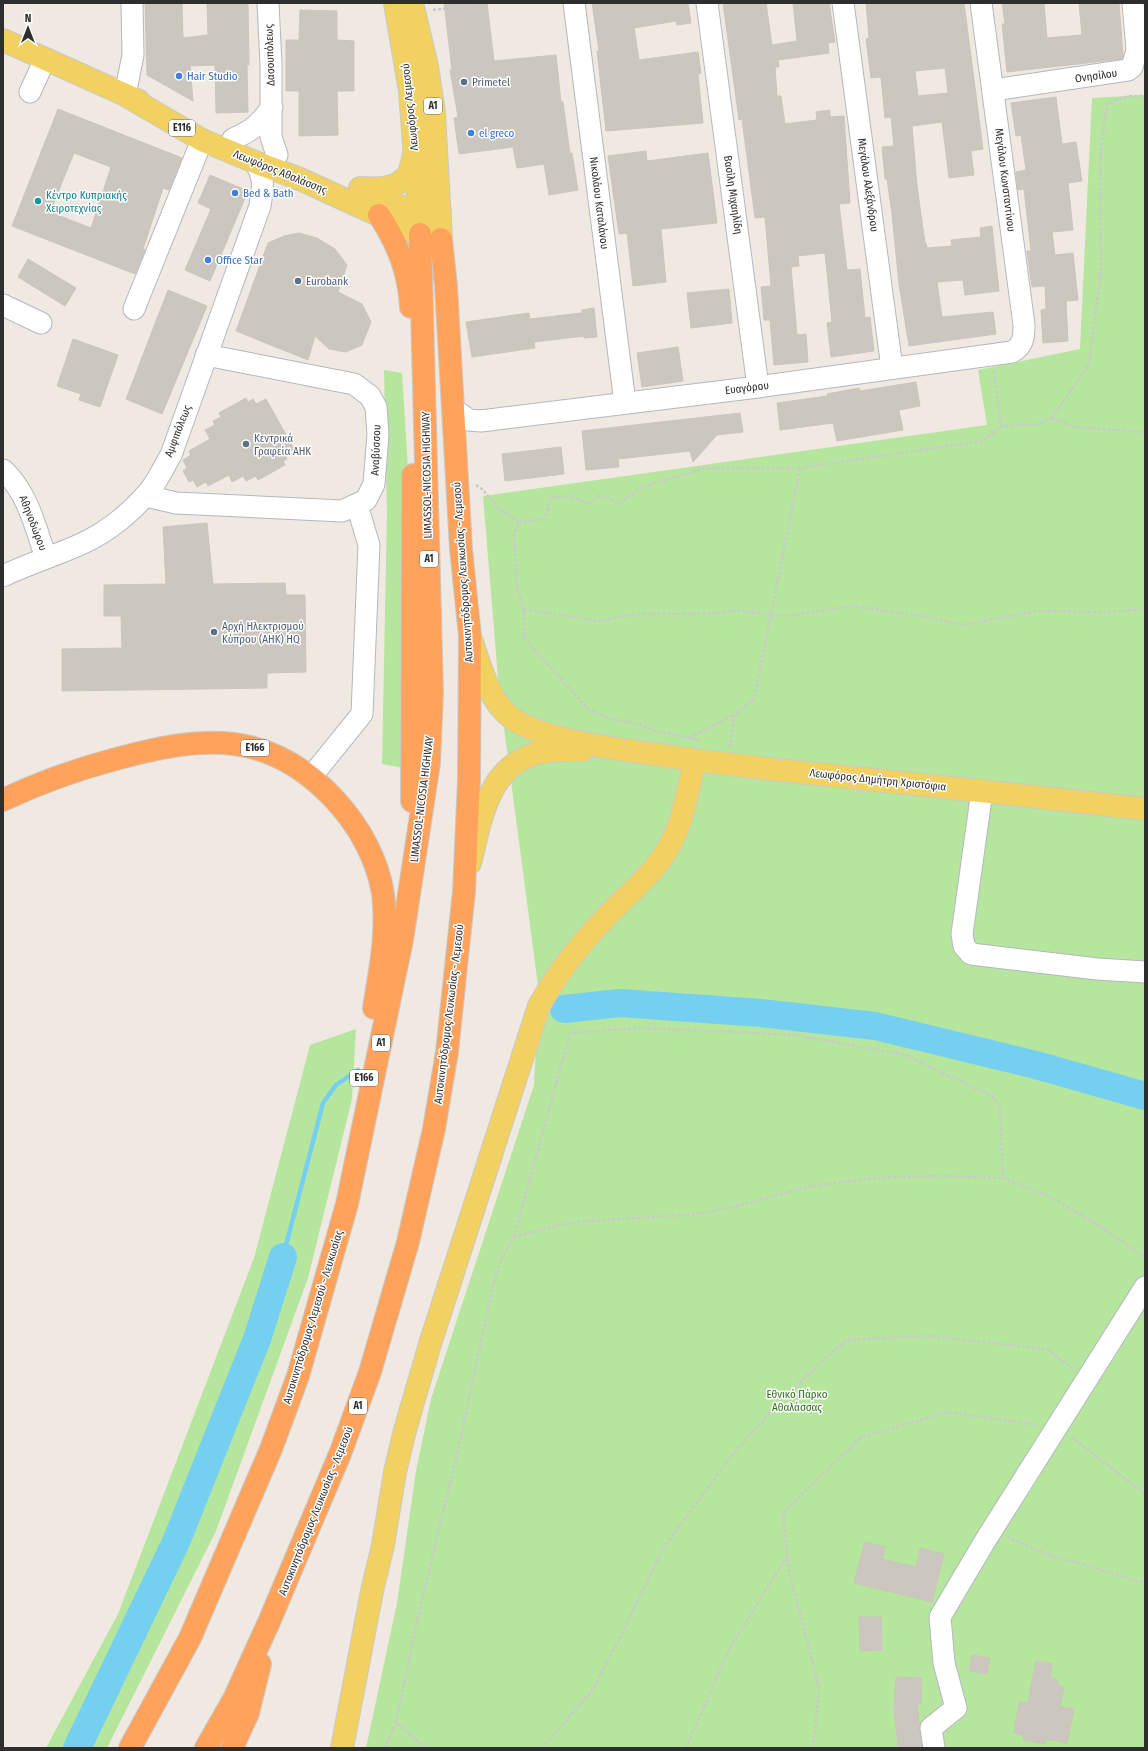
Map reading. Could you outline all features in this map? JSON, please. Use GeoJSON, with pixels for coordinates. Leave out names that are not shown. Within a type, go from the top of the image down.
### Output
{"type":"FeatureCollection","features":[{"type":"Feature","properties":{"kind":"highway"},"geometry":{"type":"LineString","coordinates":[[379,215],[400,251],[406,270],[410,296],[413,356],[412,882]]}},
{"type":"Feature","properties":{"kind":"highway","name":"Αυτοκινητόδρομος Λευκωσίας - Λεμεσού"},"geometry":{"type":"LineString","coordinates":[[206,1748],[234,1699],[269,1622],[340,1454],[365,1387],[408,1242],[434,1130],[445,1060],[464,891],[469,780],[470,636],[462,549],[446,286],[431,236]]}},
{"type":"Feature","properties":{"kind":"highway","name":"LIMASSOL-NICOSIA HIGHWAY"},"geometry":{"type":"LineString","coordinates":[[412,882],[429,763],[432,693],[431,236]]}},
{"type":"Feature","properties":{"kind":"highway","name":"E166"},"geometry":{"type":"LineString","coordinates":[[3,800],[24,790],[95,765],[146,750],[201,741],[226,742],[253,747],[277,756],[302,769],[344,809],[356,827],[376,869],[383,893],[385,925],[347,1204]]}},
{"type":"Feature","properties":{"kind":"highway","name":"Αυτοκινητόδρομος Λεμεσού - Λευκωσίας"},"geometry":{"type":"LineString","coordinates":[[130,1748],[190,1638],[271,1450],[298,1376],[347,1204],[402,940],[412,882]]}},
{"type":"Feature","properties":{"kind":"highway"},"geometry":{"type":"LineString","coordinates":[[232,1748],[248,1713],[269,1622]]}},
{"type":"Feature","properties":{"kind":"main road","name":"Λεωφόρος Λεμεσού"},"geometry":{"type":"LineString","coordinates":[[394,3],[410,91],[415,153],[430,211]]}},
{"type":"Feature","properties":{"kind":"main road","name":"Λεωφόρος Λεμεσού"},"geometry":{"type":"LineString","coordinates":[[412,3],[430,81],[434,112],[430,211]]}},
{"type":"Feature","properties":{"kind":"main road","name":"Λεωφόρος Αθαλάσσης"},"geometry":{"type":"LineString","coordinates":[[3,40],[125,95],[233,139],[277,155],[404,209],[430,211]]}},
{"type":"Feature","properties":{"kind":"main road","name":"Λεωφόρος Αθαλάσσης"},"geometry":{"type":"LineString","coordinates":[[125,95],[202,140],[255,162],[300,178],[379,215],[431,236]]}},
{"type":"Feature","properties":{"kind":"main road"},"geometry":{"type":"LineString","coordinates":[[350,187],[374,188],[393,186],[406,177],[415,153]]}},
{"type":"Feature","properties":{"kind":"main road","name":"A1"},"geometry":{"type":"LineString","coordinates":[[430,211],[431,236]]}},
{"type":"Feature","properties":{"kind":"main road","name":"Λεωφόρος Δημήτρη Χριστόφια"},"geometry":{"type":"LineString","coordinates":[[470,636],[487,684],[499,705],[512,718],[527,727],[548,734],[612,748]]}},
{"type":"Feature","properties":{"kind":"main road","name":"Λεωφόρος Δημήτρη Χριστόφια"},"geometry":{"type":"LineString","coordinates":[[464,891],[488,799],[495,783],[504,771],[520,759],[549,751],[612,748],[682,753],[727,751],[982,791],[1145,809]]}},
{"type":"Feature","properties":{"kind":"main road"},"geometry":{"type":"LineString","coordinates":[[682,753],[670,762],[674,768],[682,810]]}},
{"type":"Feature","properties":{"kind":"main road"},"geometry":{"type":"LineString","coordinates":[[342,1748],[372,1591],[383,1545],[394,1472],[405,1430],[430,1344],[539,1006],[552,982],[568,960],[605,917],[648,875],[660,861],[676,831],[682,810],[682,753]]}},
{"type":"Feature","properties":{"kind":"main road"},"geometry":{"type":"LineString","coordinates":[[354,1748],[382,1591],[383,1545]]}},
{"type":"Feature","properties":{"kind":"street"},"geometry":{"type":"LineString","coordinates":[[125,95],[133,55],[132,3]]}},
{"type":"Feature","properties":{"kind":"street","name":"Δασουπόλεως"},"geometry":{"type":"LineString","coordinates":[[268,3],[272,107],[271,138],[277,155]]}},
{"type":"Feature","properties":{"kind":"street","name":"Νικολάου Καταλάνου"},"geometry":{"type":"LineString","coordinates":[[574,3],[625,404]]}},
{"type":"Feature","properties":{"kind":"street","name":"Βασίλη Μιχαηλίδη"},"geometry":{"type":"LineString","coordinates":[[707,3],[758,387]]}},
{"type":"Feature","properties":{"kind":"street","name":"Μεγάλου Αλεξάνδρου"},"geometry":{"type":"LineString","coordinates":[[843,3],[892,368]]}},
{"type":"Feature","properties":{"kind":"street","name":"Μεγάλου Κωνσταντίνου"},"geometry":{"type":"LineString","coordinates":[[981,3],[1024,326],[1023,340],[1018,349],[1002,354]]}},
{"type":"Feature","properties":{"kind":"street","name":"Ονησίλου"},"geometry":{"type":"LineString","coordinates":[[993,90],[1128,70],[1132,67],[1137,50],[1133,3]]}},
{"type":"Feature","properties":{"kind":"street"},"geometry":{"type":"LineString","coordinates":[[30,92],[45,58]]}},
{"type":"Feature","properties":{"kind":"street"},"geometry":{"type":"LineString","coordinates":[[233,139],[251,131],[259,125],[272,107]]}},
{"type":"Feature","properties":{"kind":"street"},"geometry":{"type":"LineString","coordinates":[[134,309],[202,140]]}},
{"type":"Feature","properties":{"kind":"street","name":"Αμφιπόλεως"},"geometry":{"type":"LineString","coordinates":[[3,576],[80,545],[105,531],[146,496],[171,455],[260,206],[263,186],[262,175],[255,162]]}},
{"type":"Feature","properties":{"kind":"street","name":"Αμφιπόλεως"},"geometry":{"type":"LineString","coordinates":[[260,206],[273,189],[282,182],[300,178]]}},
{"type":"Feature","properties":{"kind":"street"},"geometry":{"type":"LineString","coordinates":[[3,305],[41,323]]}},
{"type":"Feature","properties":{"kind":"street","name":"Ευαγόρου"},"geometry":{"type":"LineString","coordinates":[[453,408],[469,420],[481,421],[758,387],[1002,354]]}},
{"type":"Feature","properties":{"kind":"street","name":"Αναβύσσου"},"geometry":{"type":"LineString","coordinates":[[146,496],[176,503],[342,511],[366,500],[374,484],[378,435],[376,406],[370,396],[354,384],[206,355]]}},
{"type":"Feature","properties":{"kind":"street","name":"Αθηνοδώρου"},"geometry":{"type":"LineString","coordinates":[[3,470],[15,481],[26,499],[46,558]]}},
{"type":"Feature","properties":{"kind":"street"},"geometry":{"type":"LineString","coordinates":[[311,777],[362,714],[369,545],[357,505]]}},
{"type":"Feature","properties":{"kind":"street"},"geometry":{"type":"LineString","coordinates":[[982,791],[962,934],[964,946],[971,954],[1097,969],[1145,972]]}},
{"type":"Feature","properties":{"kind":"street"},"geometry":{"type":"LineString","coordinates":[[934,1748],[931,1728],[956,1708],[944,1663],[940,1617],[992,1530],[1058,1428],[1145,1287]]}},
{"type":"Feature","properties":{"kind":"path"},"geometry":{"type":"LineString","coordinates":[[433,10],[486,3]]}},
{"type":"Feature","properties":{"kind":"path"},"geometry":{"type":"LineString","coordinates":[[471,482],[482,489],[500,510],[519,522],[545,519],[550,498],[568,496],[589,504],[600,495],[619,504],[642,487],[706,468],[800,468],[982,441],[1001,426],[1040,424],[1052,418],[1090,364],[1101,272],[1101,149],[1107,104],[1128,96],[1145,96]]}},
{"type":"Feature","properties":{"kind":"path"},"geometry":{"type":"LineString","coordinates":[[1001,426],[1002,354]]}},
{"type":"Feature","properties":{"kind":"path"},"geometry":{"type":"LineString","coordinates":[[1052,418],[1076,427],[1145,432]]}},
{"type":"Feature","properties":{"kind":"path"},"geometry":{"type":"LineString","coordinates":[[682,753],[689,739],[734,715],[754,699],[800,468]]}},
{"type":"Feature","properties":{"kind":"path"},"geometry":{"type":"LineString","coordinates":[[519,522],[514,534],[516,589],[524,609],[524,636],[589,710],[611,719],[639,724],[652,730],[689,739]]}},
{"type":"Feature","properties":{"kind":"path"},"geometry":{"type":"LineString","coordinates":[[524,609],[598,621],[636,614],[711,614],[740,610],[770,615],[793,615],[853,606],[928,617],[964,625],[1036,611],[1110,612],[1145,609]]}},
{"type":"Feature","properties":{"kind":"path"},"geometry":{"type":"LineString","coordinates":[[727,751],[734,715]]}},
{"type":"Feature","properties":{"kind":"path"},"geometry":{"type":"LineString","coordinates":[[682,753],[689,739]]}},
{"type":"Feature","properties":{"kind":"path"},"geometry":{"type":"LineString","coordinates":[[386,1748],[396,1723],[416,1626],[461,1437],[492,1289],[502,1257],[514,1237],[570,1033],[642,1028],[796,1036],[905,1055],[992,1096],[1000,1106],[1003,1178]]}},
{"type":"Feature","properties":{"kind":"path"},"geometry":{"type":"LineString","coordinates":[[514,1237],[558,1225],[588,1221],[697,1214],[734,1207],[807,1187],[872,1178],[942,1176],[1003,1178],[1049,1196],[1098,1225],[1145,1257]]}},
{"type":"Feature","properties":{"kind":"path"},"geometry":{"type":"LineString","coordinates":[[542,1748],[591,1692],[619,1640],[662,1550],[737,1450],[787,1394],[846,1340],[929,1336],[1047,1349],[1087,1380]]}},
{"type":"Feature","properties":{"kind":"path"},"geometry":{"type":"LineString","coordinates":[[812,1748],[819,1689],[789,1571],[783,1513],[860,1437],[949,1412],[1058,1428],[1145,1494]]}},
{"type":"Feature","properties":{"kind":"path"},"geometry":{"type":"LineString","coordinates":[[992,1530],[1044,1553],[1145,1583]]}},
{"type":"Feature","properties":{"kind":"path"},"geometry":{"type":"LineString","coordinates":[[686,1748],[728,1652],[787,1556]]}},
{"type":"Feature","properties":{"kind":"path"},"geometry":{"type":"LineString","coordinates":[[396,1723],[426,1748]]}},
{"type":"Feature","properties":{"kind":"green space","name":"Εθνικό Πάρκο Αθαλάσσας"},"geometry":{"type":"Polygon","coordinates":[[[1145,95],[1145,1748],[366,1748],[397,1603],[416,1471],[431,1399],[534,1085],[539,993],[499,690],[483,496],[987,425],[978,370],[1080,349],[1092,98],[1145,95]]]}},
{"type":"Feature","properties":{"kind":"green space"},"geometry":{"type":"Polygon","coordinates":[[[384,370],[402,373],[410,501],[403,768],[382,764],[387,512],[384,370]]]}},
{"type":"Feature","properties":{"kind":"green space"},"geometry":{"type":"Polygon","coordinates":[[[356,1029],[352,1099],[308,1278],[216,1531],[107,1748],[46,1748],[118,1614],[254,1258],[310,1045],[356,1029]]]}},
{"type":"Feature","properties":{"kind":"building"},"geometry":{"type":"Polygon","coordinates":[[[145,3],[182,3],[183,38],[208,35],[207,3],[248,3],[248,112],[216,113],[215,65],[190,66],[193,101],[147,75],[145,3]]]}},
{"type":"Feature","properties":{"kind":"building"},"geometry":{"type":"Polygon","coordinates":[[[444,3],[487,3],[494,61],[556,55],[561,102],[563,102],[570,154],[572,153],[578,190],[549,195],[544,164],[517,168],[513,147],[459,154],[454,118],[458,117],[450,70],[452,70],[444,3]]]}},
{"type":"Feature","properties":{"kind":"building"},"geometry":{"type":"Polygon","coordinates":[[[592,3],[688,3],[691,23],[677,25],[676,21],[634,28],[639,60],[698,52],[701,73],[698,74],[703,123],[606,131],[597,51],[599,51],[592,3]]]}},
{"type":"Feature","properties":{"kind":"building"},"geometry":{"type":"Polygon","coordinates":[[[723,3],[766,3],[772,45],[797,41],[793,3],[829,3],[835,42],[828,43],[829,53],[778,60],[779,67],[775,67],[777,96],[781,96],[785,124],[817,120],[816,112],[830,110],[830,117],[844,116],[850,203],[839,204],[847,270],[860,269],[865,318],[870,317],[874,351],[831,357],[827,323],[832,322],[825,253],[798,256],[799,266],[791,267],[797,335],[806,334],[808,362],[774,365],[770,320],[764,320],[761,287],[771,286],[765,217],[755,218],[742,119],[739,120],[723,3]]]}},
{"type":"Feature","properties":{"kind":"building"},"geometry":{"type":"Polygon","coordinates":[[[866,3],[964,3],[983,149],[971,151],[974,175],[949,178],[942,122],[912,126],[917,186],[927,248],[952,246],[951,240],[981,237],[980,228],[992,226],[999,291],[965,295],[963,280],[937,282],[942,317],[993,312],[996,334],[909,346],[899,284],[892,214],[887,179],[885,179],[882,147],[894,146],[891,117],[885,118],[881,77],[871,78],[866,39],[869,38],[866,3]],[[945,68],[915,71],[918,96],[948,93],[945,68]]]}},
{"type":"Feature","properties":{"kind":"building"},"geometry":{"type":"Polygon","coordinates":[[[1002,3],[1044,3],[1047,38],[1082,35],[1079,3],[1119,3],[1123,55],[1122,59],[1007,72],[1002,24],[1005,24],[1002,3]]]}},
{"type":"Feature","properties":{"kind":"building"},"geometry":{"type":"Polygon","coordinates":[[[300,10],[337,11],[337,40],[354,41],[354,91],[337,91],[338,135],[299,136],[299,91],[286,91],[286,40],[299,40],[300,10]]]}},
{"type":"Feature","properties":{"kind":"building"},"geometry":{"type":"Polygon","coordinates":[[[1056,97],[1062,144],[1076,142],[1082,181],[1068,183],[1073,230],[1052,232],[1055,255],[1073,253],[1078,300],[1066,301],[1068,341],[1043,343],[1041,310],[1046,309],[1045,286],[1032,287],[1027,251],[1031,251],[1024,189],[1018,190],[1016,172],[1026,170],[1021,135],[1016,136],[1011,103],[1056,97]]]}},
{"type":"Feature","properties":{"kind":"building","name":"Κέντρο Κυπριακής Χειροτεχνίας"},"geometry":{"type":"Polygon","coordinates":[[[58,109],[182,158],[169,190],[163,188],[143,249],[145,250],[135,274],[12,226],[58,109]],[[74,153],[50,212],[91,228],[111,167],[74,153]]]}},
{"type":"Feature","properties":{"kind":"building"},"geometry":{"type":"Polygon","coordinates":[[[646,151],[647,161],[708,153],[717,223],[661,229],[666,282],[633,286],[627,233],[619,234],[608,156],[646,151]]]}},
{"type":"Feature","properties":{"kind":"building"},"geometry":{"type":"Polygon","coordinates":[[[210,175],[248,191],[210,281],[185,270],[211,209],[198,203],[210,175]]]}},
{"type":"Feature","properties":{"kind":"building","name":"Eurobank"},"geometry":{"type":"Polygon","coordinates":[[[299,233],[317,238],[335,249],[347,265],[338,292],[362,304],[371,322],[362,345],[346,352],[329,349],[315,336],[308,360],[236,331],[268,243],[284,236],[299,233]]]}},
{"type":"Feature","properties":{"kind":"building"},"geometry":{"type":"Polygon","coordinates":[[[28,259],[76,288],[65,306],[18,277],[28,259]]]}},
{"type":"Feature","properties":{"kind":"building"},"geometry":{"type":"Polygon","coordinates":[[[729,289],[732,323],[691,328],[687,293],[729,289]]]}},
{"type":"Feature","properties":{"kind":"building"},"geometry":{"type":"Polygon","coordinates":[[[168,290],[207,306],[162,414],[126,399],[168,290]]]}},
{"type":"Feature","properties":{"kind":"building"},"geometry":{"type":"Polygon","coordinates":[[[594,308],[597,337],[584,338],[584,336],[534,342],[535,348],[472,357],[466,322],[529,313],[530,319],[582,313],[582,310],[594,308]]]}},
{"type":"Feature","properties":{"kind":"building"},"geometry":{"type":"Polygon","coordinates":[[[73,339],[118,355],[100,407],[79,400],[81,394],[57,386],[73,339]]]}},
{"type":"Feature","properties":{"kind":"building"},"geometry":{"type":"Polygon","coordinates":[[[678,347],[683,381],[642,387],[637,353],[678,347]]]}},
{"type":"Feature","properties":{"kind":"building"},"geometry":{"type":"Polygon","coordinates":[[[916,382],[920,406],[899,410],[903,430],[837,441],[833,423],[780,430],[777,403],[828,396],[827,394],[859,388],[860,391],[916,382]]]}},
{"type":"Feature","properties":{"kind":"building","name":"Κεντρικά Γραφεία ΑΗΚ"},"geometry":{"type":"Polygon","coordinates":[[[246,398],[248,402],[253,399],[256,404],[266,399],[294,449],[285,454],[287,459],[283,461],[285,465],[258,480],[256,476],[246,481],[243,476],[232,482],[229,475],[208,486],[206,482],[197,487],[193,480],[189,482],[183,471],[187,468],[183,460],[191,455],[189,451],[210,439],[205,430],[215,425],[213,421],[221,417],[219,413],[246,398]]]}},
{"type":"Feature","properties":{"kind":"building"},"geometry":{"type":"Polygon","coordinates":[[[740,413],[743,432],[717,435],[693,462],[690,451],[618,459],[619,467],[586,470],[582,431],[740,413]]]}},
{"type":"Feature","properties":{"kind":"building"},"geometry":{"type":"Polygon","coordinates":[[[561,447],[564,474],[505,481],[502,454],[561,447]]]}},
{"type":"Feature","properties":{"kind":"building","name":"Αρχή Ηλεκτρισμού Κύπρου (ΑΗΚ) HQ"},"geometry":{"type":"Polygon","coordinates":[[[207,523],[213,584],[285,583],[286,595],[305,595],[306,672],[267,673],[267,688],[62,691],[62,649],[122,648],[121,616],[104,616],[104,585],[166,584],[163,527],[207,523]]]}},
{"type":"Feature","properties":{"kind":"building"},"geometry":{"type":"Polygon","coordinates":[[[865,1542],[885,1547],[882,1559],[916,1567],[920,1548],[944,1554],[932,1602],[854,1583],[865,1542]]]}},
{"type":"Feature","properties":{"kind":"building"},"geometry":{"type":"Polygon","coordinates":[[[859,1617],[881,1617],[882,1650],[860,1651],[859,1617]]]}},
{"type":"Feature","properties":{"kind":"building"},"geometry":{"type":"Polygon","coordinates":[[[972,1655],[990,1658],[987,1674],[969,1671],[972,1655]]]}},
{"type":"Feature","properties":{"kind":"building"},"geometry":{"type":"Polygon","coordinates":[[[1036,1661],[1052,1664],[1050,1678],[1058,1680],[1057,1686],[1064,1687],[1060,1707],[1074,1709],[1067,1743],[1046,1739],[1045,1744],[1023,1740],[1024,1735],[1014,1733],[1019,1702],[1028,1703],[1036,1661]]]}},
{"type":"Feature","properties":{"kind":"building"},"geometry":{"type":"Polygon","coordinates":[[[896,1677],[922,1678],[921,1704],[917,1704],[922,1748],[898,1748],[894,1709],[896,1677]]]}},
{"type":"Feature","properties":{"kind":"waterway"},"geometry":{"type":"LineString","coordinates":[[564,1009],[620,1003],[761,1013],[875,1026],[1036,1065],[1145,1096]]}},
{"type":"Feature","properties":{"kind":"waterway"},"geometry":{"type":"LineString","coordinates":[[283,1257],[323,1103],[336,1085],[358,1070]]}},
{"type":"Feature","properties":{"kind":"waterway"},"geometry":{"type":"LineString","coordinates":[[77,1748],[176,1542],[257,1339],[283,1257]]}},
{"type":"Feature","properties":{"kind":"place","name":"Hair Studio"},"geometry":{"type":"Point","coordinates":[179,76]}},
{"type":"Feature","properties":{"kind":"place","name":"Primetel"},"geometry":{"type":"Point","coordinates":[464,82]}},
{"type":"Feature","properties":{"kind":"place","name":"el greco"},"geometry":{"type":"Point","coordinates":[471,133]}},
{"type":"Feature","properties":{"kind":"place","name":"Bed & Bath"},"geometry":{"type":"Point","coordinates":[235,193]}},
{"type":"Feature","properties":{"kind":"place","name":"Κέντρο Κυπριακής Χειροτεχνίας"},"geometry":{"type":"Point","coordinates":[38,201]}},
{"type":"Feature","properties":{"kind":"place","name":"Office Star"},"geometry":{"type":"Point","coordinates":[208,260]}},
{"type":"Feature","properties":{"kind":"place","name":"Eurobank"},"geometry":{"type":"Point","coordinates":[298,281]}},
{"type":"Feature","properties":{"kind":"place","name":"Κεντρικά Γραφεία ΑΗΚ"},"geometry":{"type":"Point","coordinates":[246,444]}},
{"type":"Feature","properties":{"kind":"place","name":"Αρχή Ηλεκτρισμού Κύπρου (ΑΗΚ) HQ"},"geometry":{"type":"Point","coordinates":[214,632]}}]}
